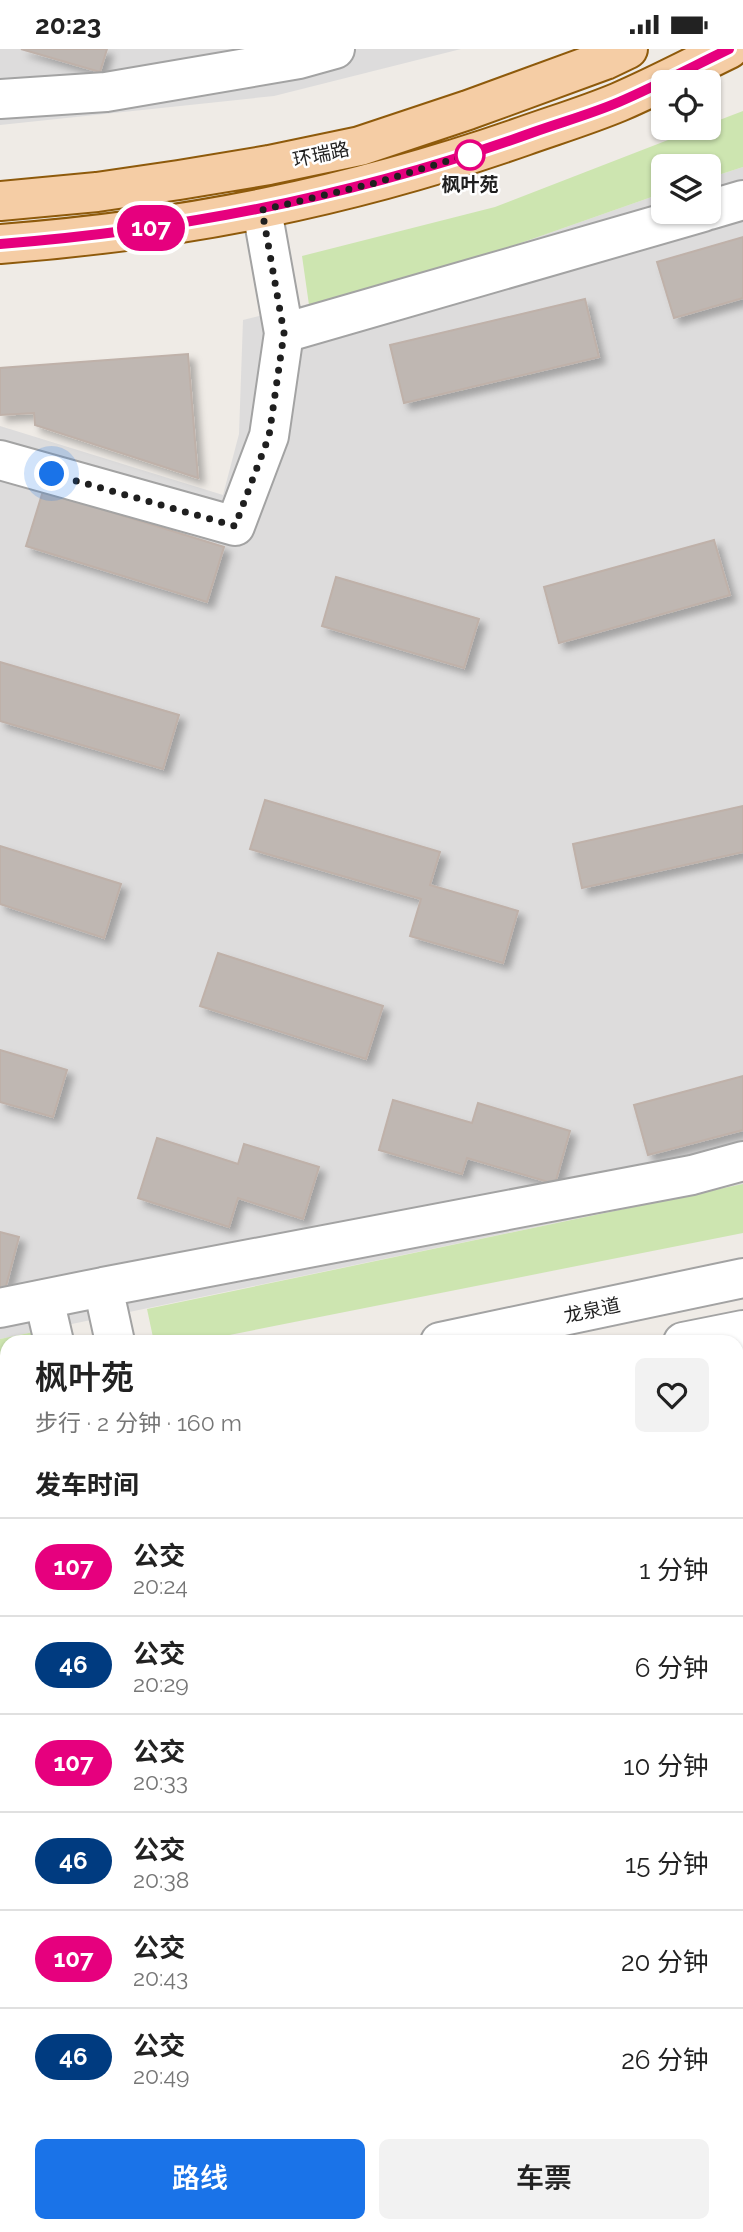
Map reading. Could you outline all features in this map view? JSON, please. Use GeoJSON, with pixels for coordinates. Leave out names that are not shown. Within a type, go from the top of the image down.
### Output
{"type":"FeatureCollection","features":[{"type":"Feature","properties":{"kind":"main road","name":"环瑞路"},"geometry":{"type":"LineString","coordinates":[[0,201],[97,192],[179,180],[360,146],[506,96],[628,49]]}},
{"type":"Feature","properties":{"kind":"main road"},"geometry":{"type":"LineString","coordinates":[[0,244],[132,232],[262,210],[375,183],[474,153],[617,102],[729,49]]}},
{"type":"Feature","properties":{"kind":"street"},"geometry":{"type":"LineString","coordinates":[[0,99],[106,92],[299,59],[335,49]]}},
{"type":"Feature","properties":{"kind":"street"},"geometry":{"type":"LineString","coordinates":[[721,206],[743,200]]}},
{"type":"Feature","properties":{"kind":"street"},"geometry":{"type":"LineString","coordinates":[[0,460],[235,526],[269,436],[284,333],[262,210]]}},
{"type":"Feature","properties":{"kind":"street"},"geometry":{"type":"LineString","coordinates":[[284,333],[661,224]]}},
{"type":"Feature","properties":{"kind":"street"},"geometry":{"type":"LineString","coordinates":[[0,1308],[692,1175],[743,1161]]}},
{"type":"Feature","properties":{"kind":"street","name":"龙泉道"},"geometry":{"type":"LineString","coordinates":[[473,1335],[743,1278]]}},
{"type":"Feature","properties":{"kind":"street"},"geometry":{"type":"LineString","coordinates":[[103,1287],[113,1335]]}},
{"type":"Feature","properties":{"kind":"street"},"geometry":{"type":"LineString","coordinates":[[44,1299],[52,1335]]}},
{"type":"Feature","properties":{"kind":"street"},"geometry":{"type":"LineString","coordinates":[[718,1335],[743,1330]]}},
{"type":"Feature","properties":{"kind":"shaded area"},"geometry":{"type":"Polygon","coordinates":[[[0,49],[461,49],[274,96],[0,125],[0,49]]]}},
{"type":"Feature","properties":{"kind":"shaded area"},"geometry":{"type":"Polygon","coordinates":[[[743,167],[743,1184],[19,1335],[0,1335],[0,426],[223,495],[239,434],[243,320],[435,273],[651,197],[651,224],[721,224],[721,174],[743,167]]]}},
{"type":"Feature","properties":{"kind":"green space"},"geometry":{"type":"Polygon","coordinates":[[[743,111],[743,167],[721,174],[721,154],[651,154],[651,197],[435,273],[309,305],[302,256],[495,207],[668,140],[721,140],[721,119],[743,111]]]}},
{"type":"Feature","properties":{"kind":"green space"},"geometry":{"type":"Polygon","coordinates":[[[743,1184],[743,1233],[229,1335],[153,1335],[147,1309],[743,1184]]]}},
{"type":"Feature","properties":{"kind":"green space"},"geometry":{"type":"Polygon","coordinates":[[[43,1330],[43,1335],[19,1335],[43,1330]]]}},
{"type":"Feature","properties":{"kind":"building"},"geometry":{"type":"Polygon","coordinates":[[[21,49],[107,49],[100,72],[21,49]]]}},
{"type":"Feature","properties":{"kind":"building"},"geometry":{"type":"Polygon","coordinates":[[[743,237],[743,298],[674,318],[657,262],[743,237]]]}},
{"type":"Feature","properties":{"kind":"building"},"geometry":{"type":"Polygon","coordinates":[[[585,299],[599,357],[404,403],[390,345],[585,299]]]}},
{"type":"Feature","properties":{"kind":"building"},"geometry":{"type":"Polygon","coordinates":[[[188,354],[198,478],[35,425],[34,413],[0,415],[0,368],[188,354]]]}},
{"type":"Feature","properties":{"kind":"building"},"geometry":{"type":"Polygon","coordinates":[[[43,491],[224,547],[207,602],[26,546],[43,491]]]}},
{"type":"Feature","properties":{"kind":"building"},"geometry":{"type":"Polygon","coordinates":[[[714,540],[730,595],[559,643],[544,587],[714,540]]]}},
{"type":"Feature","properties":{"kind":"building"},"geometry":{"type":"Polygon","coordinates":[[[336,577],[479,619],[464,668],[322,626],[336,577]]]}},
{"type":"Feature","properties":{"kind":"building"},"geometry":{"type":"Polygon","coordinates":[[[0,662],[179,715],[163,769],[0,721],[0,662]]]}},
{"type":"Feature","properties":{"kind":"building"},"geometry":{"type":"Polygon","coordinates":[[[265,800],[440,852],[430,885],[518,911],[503,963],[410,936],[421,899],[250,849],[265,800]]]}},
{"type":"Feature","properties":{"kind":"building"},"geometry":{"type":"Polygon","coordinates":[[[743,806],[743,852],[582,888],[573,844],[743,806]]]}},
{"type":"Feature","properties":{"kind":"building"},"geometry":{"type":"Polygon","coordinates":[[[0,846],[121,884],[104,938],[0,904],[0,846]]]}},
{"type":"Feature","properties":{"kind":"building"},"geometry":{"type":"Polygon","coordinates":[[[218,953],[383,1006],[366,1059],[200,1006],[218,953]]]}},
{"type":"Feature","properties":{"kind":"building"},"geometry":{"type":"Polygon","coordinates":[[[0,1050],[67,1070],[53,1117],[0,1102],[0,1050]]]}},
{"type":"Feature","properties":{"kind":"building"},"geometry":{"type":"Polygon","coordinates":[[[743,1076],[743,1130],[648,1155],[634,1105],[743,1076]]]}},
{"type":"Feature","properties":{"kind":"building"},"geometry":{"type":"Polygon","coordinates":[[[393,1100],[472,1123],[478,1103],[570,1131],[555,1184],[467,1158],[462,1174],[379,1150],[393,1100]]]}},
{"type":"Feature","properties":{"kind":"building"},"geometry":{"type":"Polygon","coordinates":[[[157,1138],[238,1164],[244,1144],[319,1167],[303,1219],[238,1198],[229,1227],[138,1198],[157,1138]]]}},
{"type":"Feature","properties":{"kind":"building"},"geometry":{"type":"Polygon","coordinates":[[[0,1232],[19,1237],[5,1290],[0,1288],[0,1232]]]}},
{"type":"Feature","properties":{"kind":"bus line","name":"107"},"geometry":{"type":"LineString","coordinates":[[0,244],[132,232],[212,219],[375,183],[474,153],[617,102],[729,49]]}},
{"type":"Feature","properties":{"kind":"place","name":"枫叶苑"},"geometry":{"type":"Point","coordinates":[470,155]}},
{"type":"Feature","properties":{"kind":"route"},"geometry":{"type":"LineString","coordinates":[[52,474],[235,526],[269,436],[284,333],[262,210],[375,183],[474,153],[470,155]]}}]}
